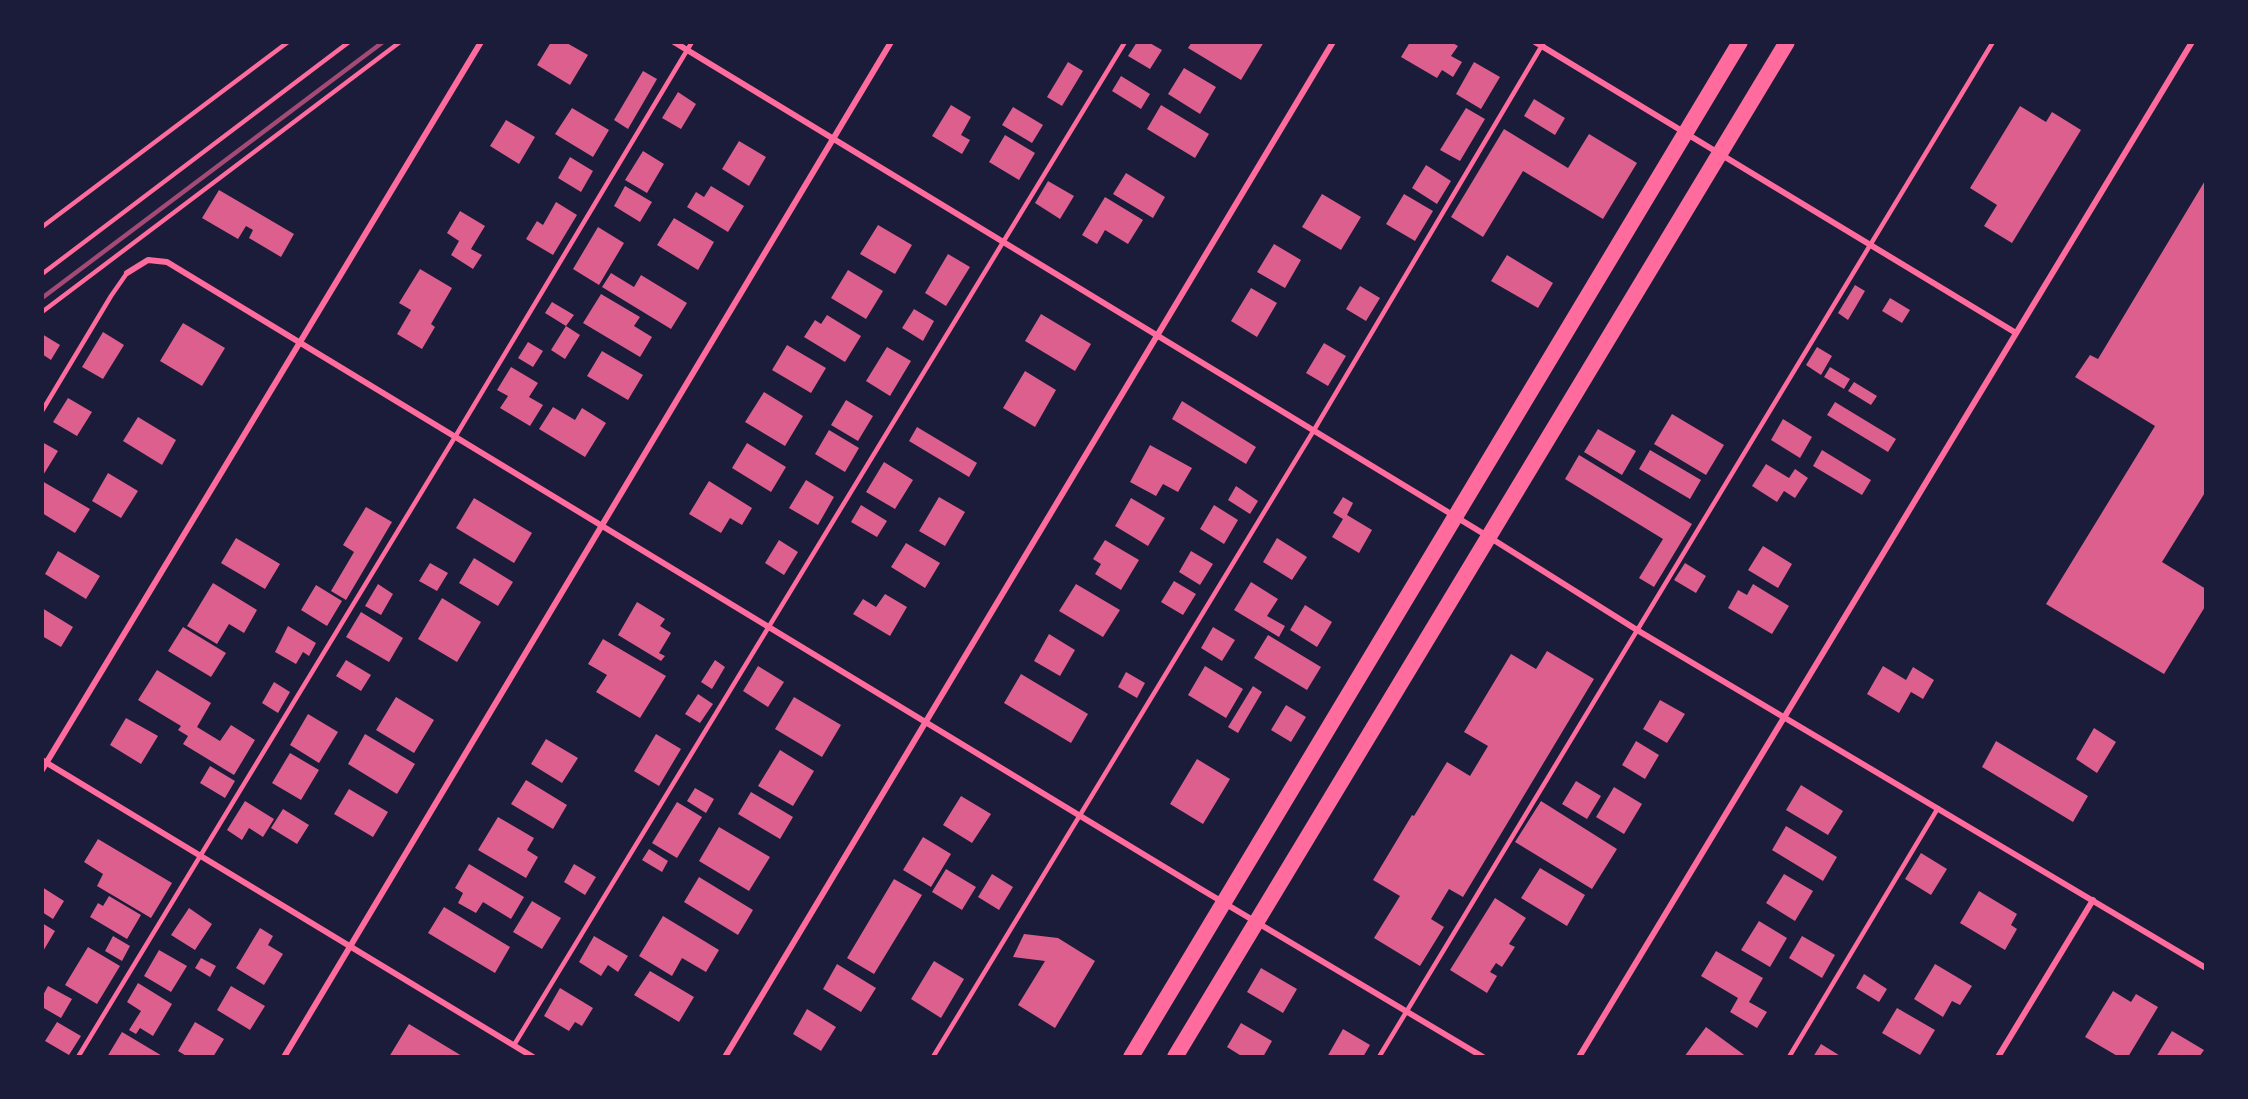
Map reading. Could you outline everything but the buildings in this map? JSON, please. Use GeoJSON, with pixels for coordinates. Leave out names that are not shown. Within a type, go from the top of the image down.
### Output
{"type":"FeatureCollection","features":[{"type":"Feature","properties":{"kind":"highway"},"geometry":{"type":"LineString","coordinates":[[1131,1057],[1740,42]]}},
{"type":"Feature","properties":{"kind":"highway"},"geometry":{"type":"LineString","coordinates":[[1175,1057],[1787,42]]}},
{"type":"Feature","properties":{"kind":"street"},"geometry":{"type":"LineString","coordinates":[[42,770],[44,761],[481,42]]}},
{"type":"Feature","properties":{"kind":"street"},"geometry":{"type":"LineString","coordinates":[[674,42],[1314,430],[1637,630],[2206,968]]}},
{"type":"Feature","properties":{"kind":"street"},"geometry":{"type":"LineString","coordinates":[[284,1057],[891,42]]}},
{"type":"Feature","properties":{"kind":"street"},"geometry":{"type":"LineString","coordinates":[[725,1057],[1333,42]]}},
{"type":"Feature","properties":{"kind":"street"},"geometry":{"type":"LineString","coordinates":[[1535,42],[1543,44],[1684,133],[2016,333]]}},
{"type":"Feature","properties":{"kind":"street"},"geometry":{"type":"LineString","coordinates":[[1579,1057],[2192,42]]}},
{"type":"Feature","properties":{"kind":"street"},"geometry":{"type":"LineString","coordinates":[[127,273],[148,260],[167,262],[1224,903],[1483,1057]]}},
{"type":"Feature","properties":{"kind":"street"},"geometry":{"type":"LineString","coordinates":[[44,761],[533,1057]]}},
{"type":"Feature","properties":{"kind":"street"},"geometry":{"type":"LineString","coordinates":[[1998,1057],[2093,900]]}},
{"type":"Feature","properties":{"kind":"lane"},"geometry":{"type":"LineString","coordinates":[[42,227],[288,42]]}},
{"type":"Feature","properties":{"kind":"lane"},"geometry":{"type":"LineString","coordinates":[[42,274],[349,42]]}},
{"type":"Feature","properties":{"kind":"lane"},"geometry":{"type":"LineString","coordinates":[[42,312],[400,42]]}},
{"type":"Feature","properties":{"kind":"lane"},"geometry":{"type":"LineString","coordinates":[[78,1057],[692,42]]}},
{"type":"Feature","properties":{"kind":"lane"},"geometry":{"type":"LineString","coordinates":[[514,1046],[1125,42]]}},
{"type":"Feature","properties":{"kind":"lane"},"geometry":{"type":"LineString","coordinates":[[1379,1057],[1993,42]]}},
{"type":"Feature","properties":{"kind":"lane"},"geometry":{"type":"LineString","coordinates":[[933,1057],[1314,430],[1543,44]]}},
{"type":"Feature","properties":{"kind":"lane"},"geometry":{"type":"LineString","coordinates":[[42,411],[127,273]]}},
{"type":"Feature","properties":{"kind":"lane"},"geometry":{"type":"LineString","coordinates":[[1789,1057],[1938,808]]}},
{"type":"Feature","properties":{"kind":"railway"},"geometry":{"type":"LineString","coordinates":[[42,298],[383,42]]}}]}
